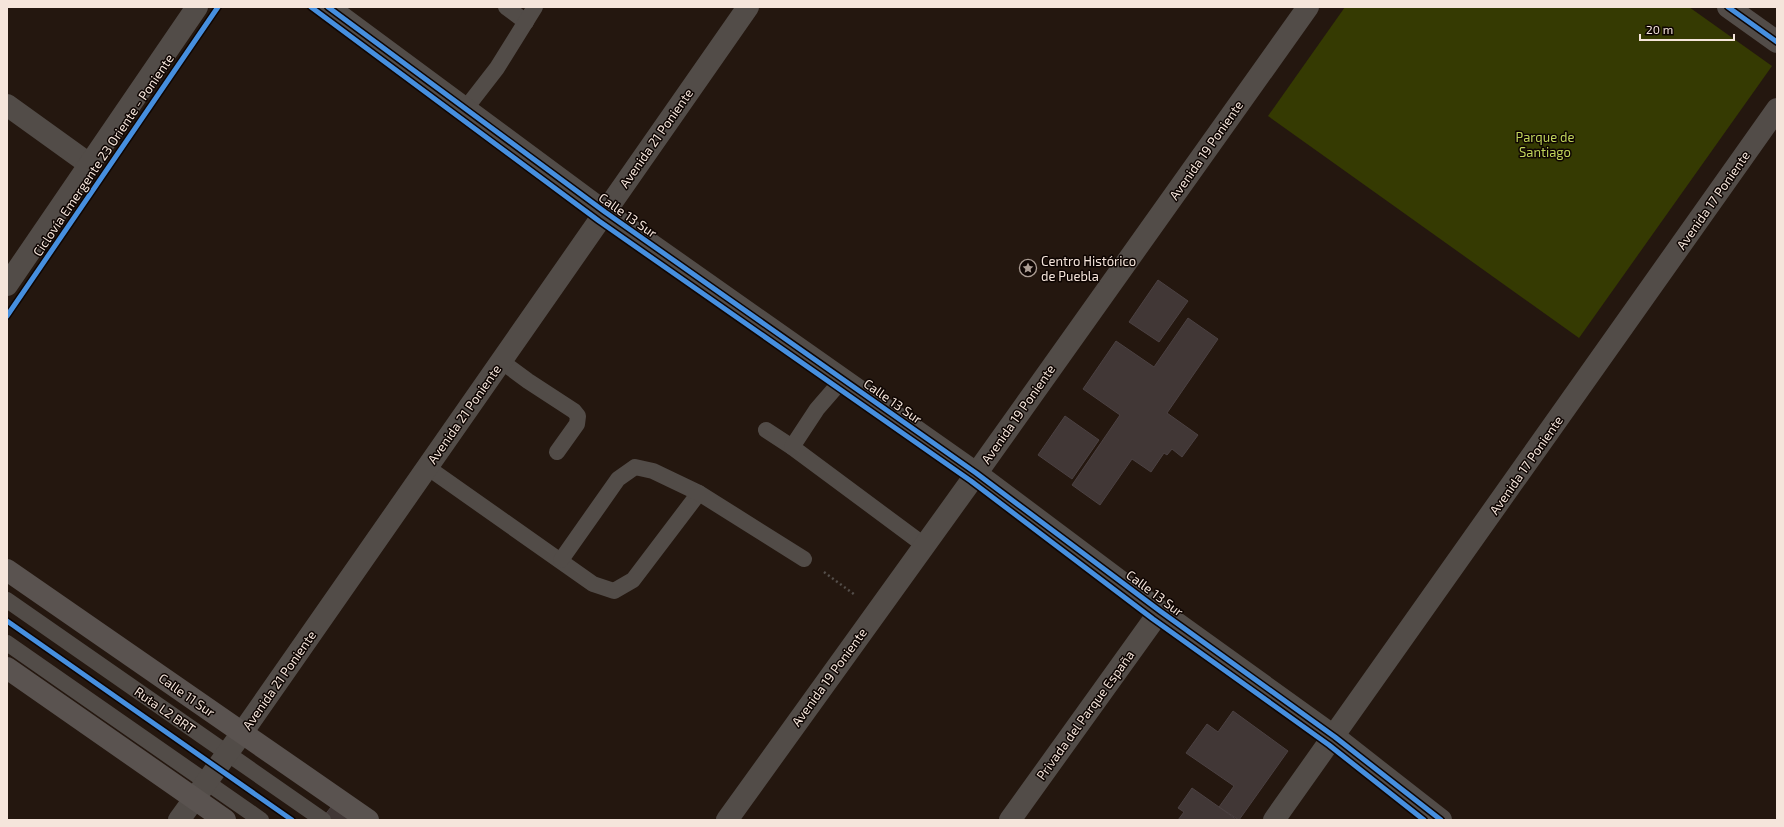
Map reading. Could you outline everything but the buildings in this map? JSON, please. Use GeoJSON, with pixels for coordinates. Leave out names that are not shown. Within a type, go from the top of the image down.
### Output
{"type":"FeatureCollection","features":[{"type":"Feature","properties":{"kind":"main road","name":"Calle 11 Sur"},"geometry":{"type":"LineString","coordinates":[[7,570],[368,820]]}},
{"type":"Feature","properties":{"kind":"main road"},"geometry":{"type":"LineString","coordinates":[[7,668],[201,790],[225,820]]}},
{"type":"Feature","properties":{"kind":"street"},"geometry":{"type":"LineString","coordinates":[[7,285],[197,7]]}},
{"type":"Feature","properties":{"kind":"street","name":"Calle 13 Sur"},"geometry":{"type":"LineString","coordinates":[[328,7],[605,212],[976,473],[1160,611],[1335,737],[1441,820]]}},
{"type":"Feature","properties":{"kind":"street","name":"Avenida 21 Poniente"},"geometry":{"type":"LineString","coordinates":[[179,820],[242,733],[748,7]]}},
{"type":"Feature","properties":{"kind":"street","name":"Avenida 19 Poniente"},"geometry":{"type":"LineString","coordinates":[[727,820],[1308,7]]}},
{"type":"Feature","properties":{"kind":"street"},"geometry":{"type":"LineString","coordinates":[[1728,7],[1777,42]]}},
{"type":"Feature","properties":{"kind":"street"},"geometry":{"type":"LineString","coordinates":[[7,105],[89,164]]}},
{"type":"Feature","properties":{"kind":"street","name":"Avenida 17 Poniente"},"geometry":{"type":"LineString","coordinates":[[1274,820],[1335,737],[1777,109]]}},
{"type":"Feature","properties":{"kind":"street","name":"Privada del Parque España"},"geometry":{"type":"LineString","coordinates":[[1010,820],[1160,611]]}},
{"type":"Feature","properties":{"kind":"lane"},"geometry":{"type":"LineString","coordinates":[[506,7],[526,22]]}},
{"type":"Feature","properties":{"kind":"lane"},"geometry":{"type":"LineString","coordinates":[[466,108],[497,68],[535,7]]}},
{"type":"Feature","properties":{"kind":"lane"},"geometry":{"type":"LineString","coordinates":[[501,361],[528,381],[574,411],[578,416],[577,424],[557,452]]}},
{"type":"Feature","properties":{"kind":"lane"},"geometry":{"type":"LineString","coordinates":[[792,446],[817,408],[843,379]]}},
{"type":"Feature","properties":{"kind":"lane"},"geometry":{"type":"LineString","coordinates":[[766,430],[792,446],[924,545]]}},
{"type":"Feature","properties":{"kind":"lane"},"geometry":{"type":"LineString","coordinates":[[427,467],[593,584],[614,591],[633,580],[699,493]]}},
{"type":"Feature","properties":{"kind":"lane"},"geometry":{"type":"LineString","coordinates":[[561,560],[618,479],[635,467],[653,471],[699,493],[804,559]]}},
{"type":"Feature","properties":{"kind":"lane","name":"Ruta L2 BRT"},"geometry":{"type":"LineString","coordinates":[[7,600],[324,820]]}},
{"type":"Feature","properties":{"kind":"lane"},"geometry":{"type":"LineString","coordinates":[[7,643],[201,790],[262,820]]}},
{"type":"Feature","properties":{"kind":"path"},"geometry":{"type":"LineString","coordinates":[[824,572],[877,610]]}},
{"type":"Feature","properties":{"kind":"green space","name":"Parque de Santiago"},"geometry":{"type":"Polygon","coordinates":[[[1345,7],[1689,7],[1772,66],[1579,338],[1268,116],[1345,7]]]}},
{"type":"Feature","properties":{"kind":"cycle path","name":"Ciclovía Emergente 23 Oriente - Poniente"},"geometry":{"type":"LineString","coordinates":[[7,316],[218,7]]}},
{"type":"Feature","properties":{"kind":"cycle path"},"geometry":{"type":"LineString","coordinates":[[311,7],[599,221],[971,481],[1153,619],[1329,745],[1424,820]]}},
{"type":"Feature","properties":{"kind":"cycle path"},"geometry":{"type":"LineString","coordinates":[[328,7],[605,212],[976,473],[1160,611],[1335,737],[1441,820]]}},
{"type":"Feature","properties":{"kind":"cycle path"},"geometry":{"type":"LineString","coordinates":[[1728,7],[1777,42]]}},
{"type":"Feature","properties":{"kind":"cycle path"},"geometry":{"type":"LineString","coordinates":[[7,621],[292,820]]}},
{"type":"Feature","properties":{"kind":"place","name":"Centro Histórico de Puebla"},"geometry":{"type":"Point","coordinates":[1028,268]}}]}
